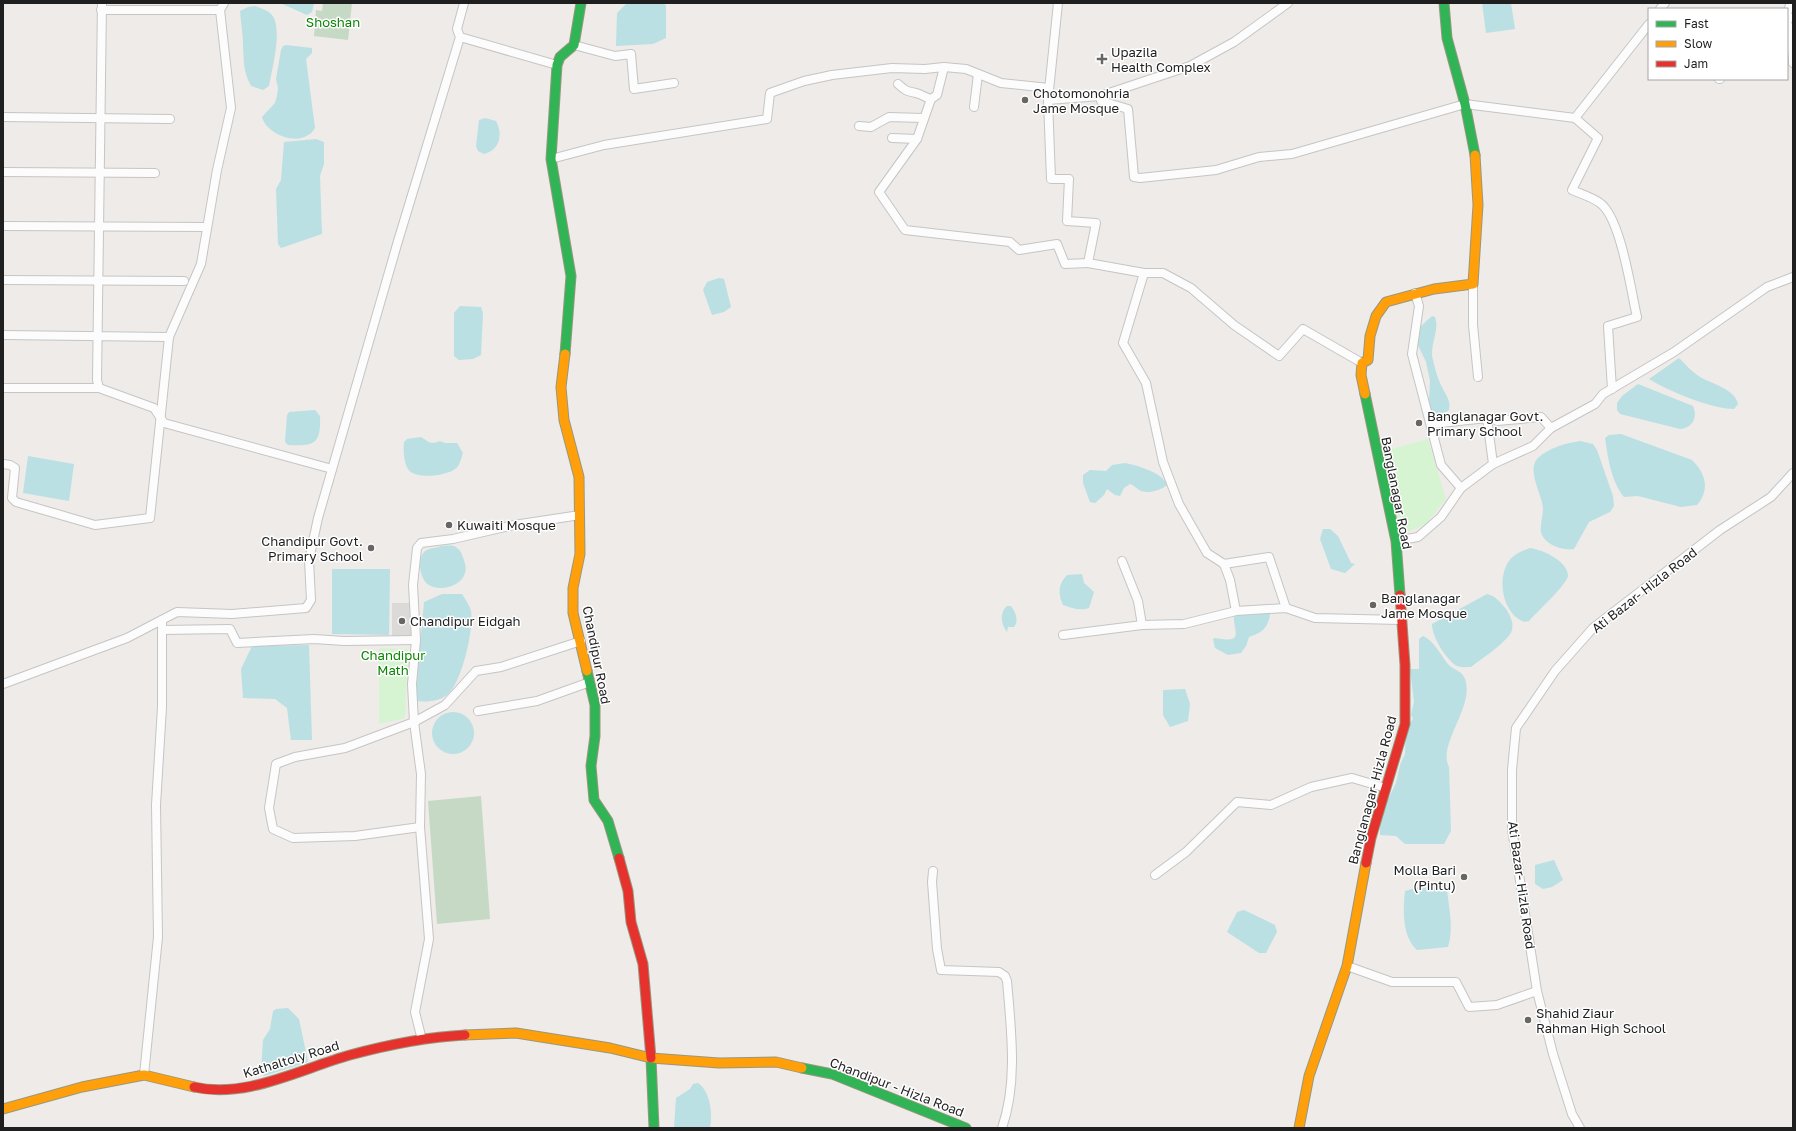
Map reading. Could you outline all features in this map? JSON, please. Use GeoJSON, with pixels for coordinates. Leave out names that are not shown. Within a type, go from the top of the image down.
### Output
{"type":"FeatureCollection","features":[{"type":"Feature","properties":{"kind":"street"},"geometry":{"type":"LineString","coordinates":[[3,684],[127,638],[177,612],[232,614],[306,608],[311,600],[310,560],[318,518],[398,241],[460,37],[457,29],[464,3]]}},
{"type":"Feature","properties":{"kind":"street"},"geometry":{"type":"LineString","coordinates":[[460,37],[557,65],[560,57],[574,45],[581,3]]}},
{"type":"Feature","properties":{"kind":"street"},"geometry":{"type":"LineString","coordinates":[[1058,3],[1048,100],[1051,179],[1069,179],[1067,221],[1096,223],[1088,264]]}},
{"type":"Feature","properties":{"kind":"street"},"geometry":{"type":"LineString","coordinates":[[1048,100],[1100,96],[1190,66],[1234,42],[1288,3]]}},
{"type":"Feature","properties":{"kind":"street"},"geometry":{"type":"LineString","coordinates":[[1444,3],[1447,38],[1465,104],[1474,145],[1478,205],[1473,284],[1473,325],[1478,377]]}},
{"type":"Feature","properties":{"kind":"street"},"geometry":{"type":"LineString","coordinates":[[3,464],[10,465],[14,468],[12,498],[16,502],[95,525],[150,518],[169,337],[201,264],[217,170],[231,108],[222,7],[102,6],[97,282],[97,380],[99,388]]}},
{"type":"Feature","properties":{"kind":"street"},"geometry":{"type":"LineString","coordinates":[[1575,118],[1648,25]]}},
{"type":"Feature","properties":{"kind":"street"},"geometry":{"type":"LineString","coordinates":[[1788,25],[1791,35],[1793,62]]}},
{"type":"Feature","properties":{"kind":"street"},"geometry":{"type":"LineString","coordinates":[[574,45],[615,56],[631,54],[634,89],[674,83]]}},
{"type":"Feature","properties":{"kind":"street","name":"Chandipur Road"},"geometry":{"type":"LineString","coordinates":[[557,65],[551,159],[571,276],[567,338],[561,387],[564,420],[579,477],[580,554],[573,588],[573,613],[581,641],[595,705],[595,736],[591,766],[594,800],[608,821],[628,891],[631,922],[643,964],[651,1058],[654,1128]]}},
{"type":"Feature","properties":{"kind":"street"},"geometry":{"type":"LineString","coordinates":[[551,159],[604,145],[767,119],[770,93],[804,80],[863,71],[944,66],[966,69],[1001,83],[1049,88]]}},
{"type":"Feature","properties":{"kind":"street"},"geometry":{"type":"LineString","coordinates":[[944,66],[937,95],[932,99],[923,118],[917,139],[879,192],[905,230],[1010,242],[1019,250],[1057,244],[1065,264],[1088,264],[1162,273],[1191,288],[1234,325],[1279,356],[1303,329],[1362,363]]}},
{"type":"Feature","properties":{"kind":"street"},"geometry":{"type":"LineString","coordinates":[[974,107],[978,74]]}},
{"type":"Feature","properties":{"kind":"street"},"geometry":{"type":"LineString","coordinates":[[898,84],[907,92],[917,93],[923,97],[932,99]]}},
{"type":"Feature","properties":{"kind":"street"},"geometry":{"type":"LineString","coordinates":[[1100,96],[1101,101],[1128,109],[1134,177],[1140,178],[1195,171],[1216,170],[1259,157],[1292,154],[1465,104],[1575,118],[1598,138],[1572,190],[1601,203],[1610,215],[1626,262],[1637,317],[1608,326],[1612,389]]}},
{"type":"Feature","properties":{"kind":"street"},"geometry":{"type":"LineString","coordinates":[[3,117],[170,119]]}},
{"type":"Feature","properties":{"kind":"street"},"geometry":{"type":"LineString","coordinates":[[859,126],[872,127],[889,117],[923,118]]}},
{"type":"Feature","properties":{"kind":"street"},"geometry":{"type":"LineString","coordinates":[[892,138],[917,139]]}},
{"type":"Feature","properties":{"kind":"street"},"geometry":{"type":"LineString","coordinates":[[3,172],[155,173]]}},
{"type":"Feature","properties":{"kind":"street"},"geometry":{"type":"LineString","coordinates":[[3,226],[207,227]]}},
{"type":"Feature","properties":{"kind":"street"},"geometry":{"type":"LineString","coordinates":[[1144,272],[1123,343],[1146,383],[1163,462],[1179,504],[1207,553],[1224,564],[1230,580],[1236,611]]}},
{"type":"Feature","properties":{"kind":"street"},"geometry":{"type":"LineString","coordinates":[[1396,540],[1418,537],[1441,516],[1461,488],[1493,464],[1533,446],[1551,428],[1595,404],[1603,394],[1674,352],[1767,287],[1793,278]]}},
{"type":"Feature","properties":{"kind":"street"},"geometry":{"type":"LineString","coordinates":[[3,280],[97,282],[184,281]]}},
{"type":"Feature","properties":{"kind":"street","name":"Banglanagar Road"},"geometry":{"type":"LineString","coordinates":[[1401,620],[1396,540],[1361,375],[1362,363],[1368,360],[1370,336],[1376,316],[1386,302],[1415,293],[1473,284]]}},
{"type":"Feature","properties":{"kind":"street"},"geometry":{"type":"LineString","coordinates":[[1415,293],[1419,306],[1412,354],[1442,465],[1461,488]]}},
{"type":"Feature","properties":{"kind":"street"},"geometry":{"type":"LineString","coordinates":[[3,335],[169,337]]}},
{"type":"Feature","properties":{"kind":"street"},"geometry":{"type":"LineString","coordinates":[[3,388],[99,388],[154,408],[164,423],[332,469]]}},
{"type":"Feature","properties":{"kind":"street"},"geometry":{"type":"LineString","coordinates":[[1430,424],[1487,418],[1495,418],[1497,421],[1541,417],[1551,428]]}},
{"type":"Feature","properties":{"kind":"street"},"geometry":{"type":"LineString","coordinates":[[1487,418],[1493,464]]}},
{"type":"Feature","properties":{"kind":"street","name":"Ati Bazar- Hizla Road"},"geometry":{"type":"LineString","coordinates":[[1580,1128],[1572,1114],[1553,1054],[1537,991],[1512,829],[1512,770],[1516,728],[1555,671],[1593,628],[1720,530],[1771,497],[1793,473]]}},
{"type":"Feature","properties":{"kind":"street"},"geometry":{"type":"LineString","coordinates":[[422,1040],[415,1012],[429,939],[420,827],[421,774],[414,722],[412,684],[416,640],[413,585],[417,548],[421,543],[453,539],[514,525],[580,515]]}},
{"type":"Feature","properties":{"kind":"street"},"geometry":{"type":"LineString","coordinates":[[1224,564],[1269,556],[1286,608]]}},
{"type":"Feature","properties":{"kind":"street"},"geometry":{"type":"LineString","coordinates":[[1122,561],[1138,601],[1142,625]]}},
{"type":"Feature","properties":{"kind":"street"},"geometry":{"type":"LineString","coordinates":[[1063,635],[1142,625],[1184,624],[1236,611],[1286,608],[1315,618],[1401,620]]}},
{"type":"Feature","properties":{"kind":"street"},"geometry":{"type":"LineString","coordinates":[[144,1075],[158,937],[156,805],[162,707],[162,620]]}},
{"type":"Feature","properties":{"kind":"street","name":"Banglanagar- Hizla Road"},"geometry":{"type":"LineString","coordinates":[[1347,966],[1370,838],[1405,724],[1405,665],[1401,620]]}},
{"type":"Feature","properties":{"kind":"street"},"geometry":{"type":"LineString","coordinates":[[162,630],[230,629],[237,643],[314,639],[344,641],[416,640]]}},
{"type":"Feature","properties":{"kind":"street"},"geometry":{"type":"LineString","coordinates":[[420,827],[355,836],[293,838],[273,829],[269,808],[276,764],[295,757],[345,748],[414,722],[445,705],[476,671],[501,667],[581,641]]}},
{"type":"Feature","properties":{"kind":"street"},"geometry":{"type":"LineString","coordinates":[[478,711],[537,701],[590,682]]}},
{"type":"Feature","properties":{"kind":"street"},"geometry":{"type":"LineString","coordinates":[[1155,875],[1186,852],[1237,802],[1271,805],[1311,787],[1352,778],[1386,788]]}},
{"type":"Feature","properties":{"kind":"street"},"geometry":{"type":"LineString","coordinates":[[933,871],[932,882],[937,949],[941,970],[999,972],[1005,976],[1008,981],[1012,1056],[1009,1108],[1002,1128]]}},
{"type":"Feature","properties":{"kind":"street"},"geometry":{"type":"LineString","coordinates":[[1299,1128],[1309,1076],[1347,966],[1392,982],[1456,982],[1469,1007],[1497,1005],[1537,991]]}},
{"type":"Feature","properties":{"kind":"street","name":"Kathaltoly Road"},"geometry":{"type":"LineString","coordinates":[[3,1109],[82,1087],[144,1075],[204,1089],[245,1088],[351,1055],[422,1040],[462,1035],[516,1033],[610,1048],[651,1058]]}},
{"type":"Feature","properties":{"kind":"street","name":"Chandipur - Hizla Road"},"geometry":{"type":"LineString","coordinates":[[651,1058],[719,1062],[776,1062],[832,1074],[966,1128]]}},
{"type":"Feature","properties":{"kind":"shaded area","name":"Chandipur Eidgah"},"geometry":{"type":"Polygon","coordinates":[[[392,603],[413,603],[412,638],[392,638],[392,603]]]}},
{"type":"Feature","properties":{"kind":"green space","name":"Shoshan"},"geometry":{"type":"Polygon","coordinates":[[[323,3],[352,3],[348,40],[314,36],[316,10],[322,11],[323,3]]]}},
{"type":"Feature","properties":{"kind":"green space"},"geometry":{"type":"Polygon","coordinates":[[[1428,439],[1446,499],[1425,525],[1401,534],[1381,452],[1428,439]]]}},
{"type":"Feature","properties":{"kind":"green space","name":"Chandipur Math"},"geometry":{"type":"Polygon","coordinates":[[[379,648],[408,649],[405,718],[379,724],[379,648]]]}},
{"type":"Feature","properties":{"kind":"green space"},"geometry":{"type":"Polygon","coordinates":[[[481,796],[490,919],[437,924],[428,801],[481,796]]]}},
{"type":"Feature","properties":{"kind":"water"},"geometry":{"type":"Polygon","coordinates":[[[280,3],[314,3],[312,12],[307,15],[280,3]]]}},
{"type":"Feature","properties":{"kind":"water"},"geometry":{"type":"Polygon","coordinates":[[[627,3],[662,3],[666,5],[666,38],[653,44],[616,46],[617,13],[627,3]]]}},
{"type":"Feature","properties":{"kind":"water"},"geometry":{"type":"Polygon","coordinates":[[[1482,3],[1511,3],[1515,29],[1486,33],[1482,3]]]}},
{"type":"Feature","properties":{"kind":"water"},"geometry":{"type":"Polygon","coordinates":[[[255,6],[266,10],[272,15],[277,30],[276,49],[269,86],[263,90],[251,86],[245,71],[244,62],[240,11],[248,7],[255,6]]]}},
{"type":"Feature","properties":{"kind":"water"},"geometry":{"type":"Polygon","coordinates":[[[286,45],[312,48],[312,53],[306,59],[315,128],[310,134],[302,138],[295,139],[281,136],[269,128],[262,117],[275,103],[278,88],[276,79],[281,50],[283,46],[286,45]]]}},
{"type":"Feature","properties":{"kind":"water"},"geometry":{"type":"Polygon","coordinates":[[[485,118],[496,121],[499,131],[499,141],[494,149],[484,154],[478,151],[476,146],[479,120],[485,118]]]}},
{"type":"Feature","properties":{"kind":"water"},"geometry":{"type":"Polygon","coordinates":[[[316,139],[324,142],[324,164],[320,176],[322,234],[281,248],[278,244],[276,189],[281,180],[284,142],[316,139]]]}},
{"type":"Feature","properties":{"kind":"water"},"geometry":{"type":"Polygon","coordinates":[[[719,278],[724,279],[731,307],[724,312],[712,315],[703,290],[707,282],[719,278]]]}},
{"type":"Feature","properties":{"kind":"water"},"geometry":{"type":"Polygon","coordinates":[[[460,306],[481,307],[483,313],[481,355],[473,359],[459,360],[454,356],[454,313],[460,306]]]}},
{"type":"Feature","properties":{"kind":"water"},"geometry":{"type":"Polygon","coordinates":[[[1432,316],[1435,317],[1436,322],[1436,333],[1432,349],[1433,360],[1438,378],[1449,403],[1449,410],[1442,415],[1434,416],[1431,413],[1429,401],[1430,381],[1426,362],[1417,343],[1420,327],[1432,316]]]}},
{"type":"Feature","properties":{"kind":"water"},"geometry":{"type":"Polygon","coordinates":[[[1679,358],[1697,375],[1732,394],[1738,404],[1734,409],[1702,403],[1667,389],[1649,379],[1679,358]]]}},
{"type":"Feature","properties":{"kind":"water"},"geometry":{"type":"Polygon","coordinates":[[[1638,384],[1693,406],[1695,415],[1693,422],[1688,427],[1680,429],[1620,414],[1617,410],[1617,403],[1622,396],[1638,384]]]}},
{"type":"Feature","properties":{"kind":"water"},"geometry":{"type":"Polygon","coordinates":[[[315,410],[320,416],[320,426],[319,433],[314,442],[304,445],[288,445],[285,442],[287,415],[289,412],[315,410]]]}},
{"type":"Feature","properties":{"kind":"water"},"geometry":{"type":"Polygon","coordinates":[[[1621,434],[1692,460],[1697,465],[1705,481],[1704,493],[1697,505],[1681,507],[1638,496],[1624,497],[1613,477],[1605,438],[1609,435],[1621,434]]]}},
{"type":"Feature","properties":{"kind":"water"},"geometry":{"type":"Polygon","coordinates":[[[421,437],[432,443],[440,441],[445,443],[457,443],[463,453],[457,468],[445,474],[431,476],[417,475],[408,469],[404,452],[404,442],[407,439],[421,437]]]}},
{"type":"Feature","properties":{"kind":"water"},"geometry":{"type":"Polygon","coordinates":[[[1580,441],[1593,444],[1597,450],[1613,496],[1614,506],[1610,512],[1589,522],[1574,549],[1565,549],[1550,544],[1543,537],[1541,532],[1543,508],[1534,475],[1534,469],[1535,463],[1542,454],[1552,449],[1580,441]]]}},
{"type":"Feature","properties":{"kind":"water"},"geometry":{"type":"Polygon","coordinates":[[[28,456],[74,464],[69,501],[23,493],[28,456]]]}},
{"type":"Feature","properties":{"kind":"water"},"geometry":{"type":"Polygon","coordinates":[[[1125,463],[1155,473],[1165,481],[1167,485],[1158,490],[1144,492],[1130,484],[1124,488],[1120,496],[1115,495],[1107,489],[1104,495],[1095,503],[1090,502],[1083,483],[1083,475],[1090,470],[1106,471],[1112,465],[1125,463]]]}},
{"type":"Feature","properties":{"kind":"water"},"geometry":{"type":"Polygon","coordinates":[[[1323,529],[1330,529],[1338,536],[1351,563],[1355,564],[1345,573],[1331,569],[1320,539],[1323,529]]]}},
{"type":"Feature","properties":{"kind":"water"},"geometry":{"type":"Polygon","coordinates":[[[441,546],[454,546],[458,549],[462,554],[466,568],[463,578],[460,581],[444,588],[429,585],[423,579],[420,570],[424,552],[441,546]]]}},
{"type":"Feature","properties":{"kind":"water"},"geometry":{"type":"Polygon","coordinates":[[[1530,548],[1545,552],[1558,560],[1566,569],[1568,576],[1567,580],[1551,598],[1529,621],[1525,622],[1517,618],[1511,612],[1507,604],[1504,596],[1503,577],[1505,569],[1513,556],[1530,548]]]}},
{"type":"Feature","properties":{"kind":"water"},"geometry":{"type":"Polygon","coordinates":[[[332,569],[390,569],[389,635],[332,634],[332,569]]]}},
{"type":"Feature","properties":{"kind":"water"},"geometry":{"type":"Polygon","coordinates":[[[1082,574],[1084,583],[1094,592],[1089,608],[1079,609],[1063,605],[1060,597],[1060,586],[1064,578],[1067,575],[1082,574]]]}},
{"type":"Feature","properties":{"kind":"water"},"geometry":{"type":"Polygon","coordinates":[[[442,594],[462,594],[471,611],[471,630],[466,655],[458,678],[448,694],[437,700],[415,701],[424,602],[442,594]]]}},
{"type":"Feature","properties":{"kind":"water"},"geometry":{"type":"Polygon","coordinates":[[[1487,594],[1495,598],[1506,609],[1512,622],[1512,630],[1506,639],[1488,655],[1471,667],[1457,666],[1447,657],[1440,646],[1434,635],[1432,624],[1487,594]]]}},
{"type":"Feature","properties":{"kind":"water"},"geometry":{"type":"Polygon","coordinates":[[[1007,606],[1011,606],[1017,619],[1014,627],[1008,627],[1007,632],[1003,626],[1002,615],[1007,606]]]}},
{"type":"Feature","properties":{"kind":"water"},"geometry":{"type":"Polygon","coordinates":[[[1267,612],[1270,614],[1266,627],[1257,634],[1249,637],[1246,646],[1241,653],[1228,655],[1215,648],[1213,639],[1231,639],[1235,637],[1234,613],[1267,612]]]}},
{"type":"Feature","properties":{"kind":"water"},"geometry":{"type":"Polygon","coordinates":[[[1423,636],[1433,644],[1449,665],[1464,676],[1467,690],[1461,713],[1448,747],[1447,758],[1449,767],[1451,831],[1444,844],[1405,844],[1396,836],[1380,835],[1380,816],[1396,783],[1400,765],[1405,754],[1406,729],[1413,719],[1411,714],[1414,702],[1410,669],[1419,669],[1419,639],[1423,636]]]}},
{"type":"Feature","properties":{"kind":"water"},"geometry":{"type":"Polygon","coordinates":[[[309,645],[312,740],[291,740],[287,708],[275,699],[243,698],[241,669],[252,646],[309,645]]]}},
{"type":"Feature","properties":{"kind":"water"},"geometry":{"type":"Polygon","coordinates":[[[1185,689],[1190,704],[1188,721],[1170,727],[1163,715],[1163,690],[1185,689]]]}},
{"type":"Feature","properties":{"kind":"water"},"geometry":{"type":"Polygon","coordinates":[[[449,712],[457,712],[468,718],[474,729],[474,737],[468,748],[457,754],[449,754],[438,748],[432,737],[432,729],[438,718],[449,712]]]}},
{"type":"Feature","properties":{"kind":"water"},"geometry":{"type":"Polygon","coordinates":[[[1554,860],[1563,880],[1552,887],[1543,889],[1535,884],[1535,865],[1554,860]]]}},
{"type":"Feature","properties":{"kind":"water"},"geometry":{"type":"Polygon","coordinates":[[[1444,886],[1447,890],[1451,933],[1448,947],[1417,950],[1412,944],[1406,930],[1404,914],[1405,891],[1416,888],[1444,886]]]}},
{"type":"Feature","properties":{"kind":"water"},"geometry":{"type":"Polygon","coordinates":[[[1244,910],[1275,925],[1277,932],[1266,953],[1259,953],[1227,932],[1237,912],[1244,910]]]}},
{"type":"Feature","properties":{"kind":"water"},"geometry":{"type":"Polygon","coordinates":[[[288,1008],[299,1019],[308,1062],[264,1076],[261,1072],[263,1040],[270,1029],[273,1011],[276,1009],[288,1008]]]}},
{"type":"Feature","properties":{"kind":"water"},"geometry":{"type":"Polygon","coordinates":[[[698,1083],[705,1091],[710,1103],[710,1128],[674,1128],[676,1098],[690,1089],[693,1084],[698,1083]]]}},
{"type":"Feature","properties":{"kind":"traffic: fast"},"geometry":{"type":"LineString","coordinates":[[565,354],[571,276],[551,159],[557,65],[560,57],[574,45],[581,3]]}},
{"type":"Feature","properties":{"kind":"traffic: fast"},"geometry":{"type":"LineString","coordinates":[[1444,3],[1447,38],[1465,104],[1475,155]]}},
{"type":"Feature","properties":{"kind":"traffic: fast"},"geometry":{"type":"LineString","coordinates":[[1365,394],[1396,541],[1400,595]]}},
{"type":"Feature","properties":{"kind":"traffic: fast"},"geometry":{"type":"LineString","coordinates":[[587,671],[595,705],[595,736],[591,766],[594,800],[608,821],[619,858]]}},
{"type":"Feature","properties":{"kind":"traffic: fast"},"geometry":{"type":"LineString","coordinates":[[651,1058],[654,1128]]}},
{"type":"Feature","properties":{"kind":"traffic: fast"},"geometry":{"type":"LineString","coordinates":[[802,1068],[832,1074],[966,1128]]}},
{"type":"Feature","properties":{"kind":"traffic: slow"},"geometry":{"type":"LineString","coordinates":[[1365,394],[1361,375],[1362,363],[1368,360],[1370,336],[1376,316],[1386,302],[1434,289],[1473,284],[1478,205],[1475,155]]}},
{"type":"Feature","properties":{"kind":"traffic: slow"},"geometry":{"type":"LineString","coordinates":[[565,354],[561,387],[564,420],[579,477],[580,554],[573,588],[573,613],[587,671]]}},
{"type":"Feature","properties":{"kind":"traffic: slow"},"geometry":{"type":"LineString","coordinates":[[1299,1128],[1309,1076],[1347,966],[1366,863]]}},
{"type":"Feature","properties":{"kind":"traffic: slow"},"geometry":{"type":"LineString","coordinates":[[465,1035],[516,1033],[610,1048],[651,1058],[719,1063],[776,1062],[802,1068]]}},
{"type":"Feature","properties":{"kind":"traffic: slow"},"geometry":{"type":"LineString","coordinates":[[3,1109],[82,1087],[144,1075],[194,1087]]}},
{"type":"Feature","properties":{"kind":"traffic: jam"},"geometry":{"type":"LineString","coordinates":[[1366,863],[1371,838],[1405,724],[1405,665],[1400,595]]}},
{"type":"Feature","properties":{"kind":"traffic: jam"},"geometry":{"type":"LineString","coordinates":[[619,858],[628,891],[631,922],[643,964],[651,1058]]}},
{"type":"Feature","properties":{"kind":"traffic: jam"},"geometry":{"type":"LineString","coordinates":[[194,1087],[214,1090],[253,1086],[273,1081],[350,1055],[378,1048],[407,1042],[465,1035]]}},
{"type":"Feature","properties":{"kind":"place","name":"Upazila Health Complex"},"geometry":{"type":"Point","coordinates":[1102,59]}},
{"type":"Feature","properties":{"kind":"place","name":"Chotomonohria Jame Mosque"},"geometry":{"type":"Point","coordinates":[1025,100]}},
{"type":"Feature","properties":{"kind":"place","name":"Banglanagar Govt. Primary School"},"geometry":{"type":"Point","coordinates":[1419,423]}},
{"type":"Feature","properties":{"kind":"place","name":"Kuwaiti Mosque"},"geometry":{"type":"Point","coordinates":[449,525]}},
{"type":"Feature","properties":{"kind":"place","name":"Chandipur Govt. Primary School"},"geometry":{"type":"Point","coordinates":[371,548]}},
{"type":"Feature","properties":{"kind":"place","name":"Banglanagar Jame Mosque"},"geometry":{"type":"Point","coordinates":[1373,605]}},
{"type":"Feature","properties":{"kind":"place","name":"Chandipur Eidgah"},"geometry":{"type":"Point","coordinates":[402,621]}},
{"type":"Feature","properties":{"kind":"place","name":"Molla Bari (Pintu)"},"geometry":{"type":"Point","coordinates":[1464,877]}},
{"type":"Feature","properties":{"kind":"place","name":"Shahid Ziaur Rahman High School"},"geometry":{"type":"Point","coordinates":[1528,1020]}}]}
